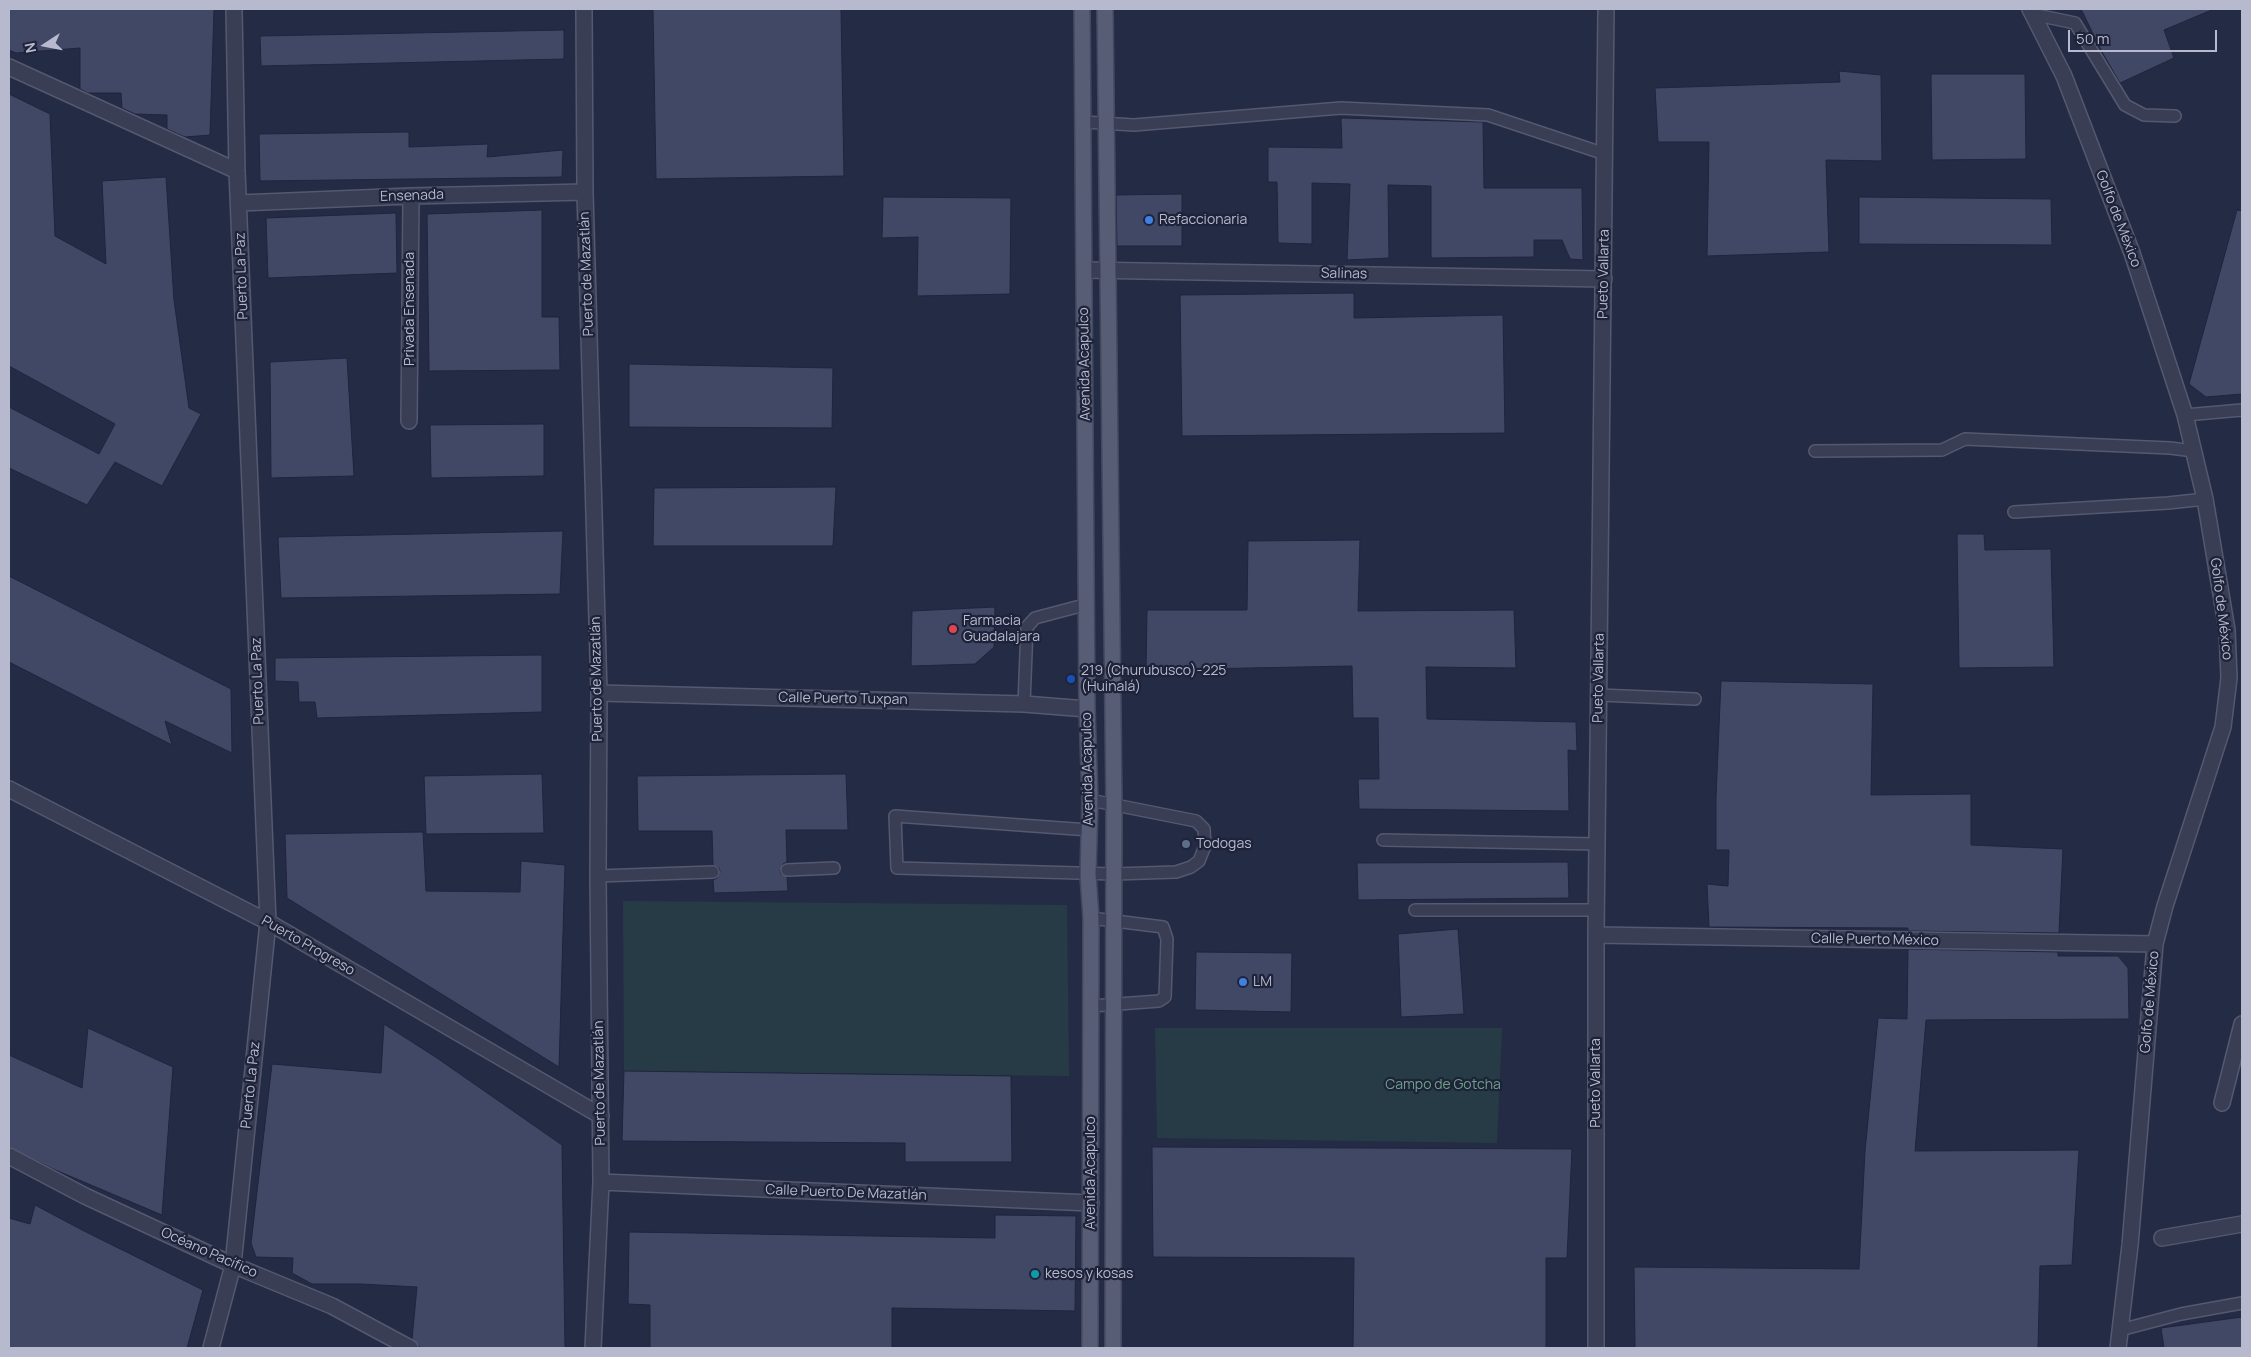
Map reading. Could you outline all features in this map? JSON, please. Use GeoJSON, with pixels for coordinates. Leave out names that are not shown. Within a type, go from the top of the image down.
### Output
{"type":"FeatureCollection","features":[{"type":"Feature","properties":{"kind":"main road","name":"Avenida Acapulco"},"geometry":{"type":"LineString","coordinates":[[1082,9],[1088,604],[1087,709],[1090,800],[1088,875],[1091,918],[1092,1006],[1090,1348]]}},
{"type":"Feature","properties":{"kind":"main road","name":"Avenida Acapulco"},"geometry":{"type":"LineString","coordinates":[[1105,9],[1114,805],[1113,1348]]}},
{"type":"Feature","properties":{"kind":"street","name":"Puerto La Paz"},"geometry":{"type":"LineString","coordinates":[[211,1348],[233,1265],[268,922],[237,171],[234,9]]}},
{"type":"Feature","properties":{"kind":"street","name":"Puerto de Mazatlán"},"geometry":{"type":"LineString","coordinates":[[584,9],[585,192],[599,693],[598,876],[602,1182],[593,1348]]}},
{"type":"Feature","properties":{"kind":"street","name":"Pueto Vallarta"},"geometry":{"type":"LineString","coordinates":[[1596,1348],[1596,910],[1606,9]]}},
{"type":"Feature","properties":{"kind":"street","name":"Golfo de México"},"geometry":{"type":"LineString","coordinates":[[2031,11],[2064,76],[2132,253],[2185,415],[2205,499],[2227,630],[2230,678],[2223,727],[2165,906],[2155,944],[2130,1245],[2118,1348]]}},
{"type":"Feature","properties":{"kind":"street"},"geometry":{"type":"LineString","coordinates":[[9,67],[237,171]]}},
{"type":"Feature","properties":{"kind":"street","name":"Ensenada"},"geometry":{"type":"LineString","coordinates":[[239,203],[411,196],[585,192]]}},
{"type":"Feature","properties":{"kind":"street","name":"Privada Ensenada"},"geometry":{"type":"LineString","coordinates":[[409,421],[411,196]]}},
{"type":"Feature","properties":{"kind":"street","name":"Salinas"},"geometry":{"type":"LineString","coordinates":[[1085,270],[1604,279]]}},
{"type":"Feature","properties":{"kind":"street","name":"Calle Puerto Tuxpan"},"geometry":{"type":"LineString","coordinates":[[599,693],[1024,704],[1087,709]]}},
{"type":"Feature","properties":{"kind":"street","name":"Puerto Progreso"},"geometry":{"type":"LineString","coordinates":[[9,789],[268,922],[601,1116]]}},
{"type":"Feature","properties":{"kind":"street","name":"Calle Puerto México"},"geometry":{"type":"LineString","coordinates":[[1596,935],[2155,944]]}},
{"type":"Feature","properties":{"kind":"street"},"geometry":{"type":"LineString","coordinates":[[2222,1103],[2242,1024]]}},
{"type":"Feature","properties":{"kind":"street","name":"Océano Pacífico"},"geometry":{"type":"LineString","coordinates":[[9,1156],[85,1196],[233,1265],[332,1306],[410,1348]]}},
{"type":"Feature","properties":{"kind":"street","name":"Calle Puerto De Mazatlán"},"geometry":{"type":"LineString","coordinates":[[602,1182],[1090,1203]]}},
{"type":"Feature","properties":{"kind":"street"},"geometry":{"type":"LineString","coordinates":[[2162,1238],[2242,1224]]}},
{"type":"Feature","properties":{"kind":"lane"},"geometry":{"type":"LineString","coordinates":[[2031,11],[2076,23],[2124,105],[2144,115],[2175,116]]}},
{"type":"Feature","properties":{"kind":"lane"},"geometry":{"type":"LineString","coordinates":[[1084,122],[1134,124],[1341,108],[1488,115],[1605,154]]}},
{"type":"Feature","properties":{"kind":"lane"},"geometry":{"type":"LineString","coordinates":[[2185,415],[2242,410]]}},
{"type":"Feature","properties":{"kind":"lane"},"geometry":{"type":"LineString","coordinates":[[1815,451],[1942,450],[1965,439],[2170,448],[2194,451]]}},
{"type":"Feature","properties":{"kind":"lane"},"geometry":{"type":"LineString","coordinates":[[2014,512],[2205,499]]}},
{"type":"Feature","properties":{"kind":"lane"},"geometry":{"type":"LineString","coordinates":[[1024,704],[1027,627],[1035,618],[1088,604]]}},
{"type":"Feature","properties":{"kind":"lane"},"geometry":{"type":"LineString","coordinates":[[1599,695],[1695,699]]}},
{"type":"Feature","properties":{"kind":"lane"},"geometry":{"type":"LineString","coordinates":[[1089,830],[895,816],[897,868],[1088,875],[1176,872],[1191,867],[1199,860],[1205,846],[1204,829],[1196,821],[1090,800]]}},
{"type":"Feature","properties":{"kind":"lane"},"geometry":{"type":"LineString","coordinates":[[1383,840],[1597,844]]}},
{"type":"Feature","properties":{"kind":"lane"},"geometry":{"type":"LineString","coordinates":[[787,870],[834,868]]}},
{"type":"Feature","properties":{"kind":"lane"},"geometry":{"type":"LineString","coordinates":[[598,876],[713,872]]}},
{"type":"Feature","properties":{"kind":"lane"},"geometry":{"type":"LineString","coordinates":[[1415,910],[1596,910]]}},
{"type":"Feature","properties":{"kind":"lane"},"geometry":{"type":"LineString","coordinates":[[1091,918],[1164,927],[1167,939],[1164,996],[1160,1001],[1092,1006]]}},
{"type":"Feature","properties":{"kind":"lane"},"geometry":{"type":"LineString","coordinates":[[2120,1330],[2181,1314],[2242,1303]]}},
{"type":"Feature","properties":{"kind":"green space"},"geometry":{"type":"Polygon","coordinates":[[[623,901],[1067,905],[1069,1076],[624,1071],[623,901]]]}},
{"type":"Feature","properties":{"kind":"green space","name":"Campo de Gotcha"},"geometry":{"type":"Polygon","coordinates":[[[1155,1028],[1502,1028],[1497,1143],[1157,1138],[1155,1028]]]}},
{"type":"Feature","properties":{"kind":"building"},"geometry":{"type":"Polygon","coordinates":[[[9,9],[214,9],[210,135],[185,137],[167,129],[167,115],[135,114],[122,108],[121,93],[88,93],[80,89],[80,48],[16,53],[9,50],[9,9]]]}},
{"type":"Feature","properties":{"kind":"building"},"geometry":{"type":"Polygon","coordinates":[[[653,9],[841,9],[844,176],[656,179],[653,9]]]}},
{"type":"Feature","properties":{"kind":"building"},"geometry":{"type":"Polygon","coordinates":[[[2081,9],[2214,9],[2164,30],[2174,58],[2120,83],[2081,9]]]}},
{"type":"Feature","properties":{"kind":"building"},"geometry":{"type":"Polygon","coordinates":[[[564,30],[564,59],[261,66],[260,36],[564,30]]]}},
{"type":"Feature","properties":{"kind":"building"},"geometry":{"type":"Polygon","coordinates":[[[1839,71],[1881,75],[1882,161],[1826,160],[1829,252],[1707,256],[1709,142],[1658,142],[1655,88],[1840,82],[1839,71]]]}},
{"type":"Feature","properties":{"kind":"building"},"geometry":{"type":"Polygon","coordinates":[[[1931,74],[2025,74],[2026,159],[1932,160],[1931,74]]]}},
{"type":"Feature","properties":{"kind":"building"},"geometry":{"type":"Polygon","coordinates":[[[9,94],[50,114],[55,236],[106,264],[102,181],[166,177],[174,300],[189,408],[201,414],[162,486],[115,462],[87,505],[9,468],[9,407],[99,454],[115,424],[9,366],[9,94]]]}},
{"type":"Feature","properties":{"kind":"building"},"geometry":{"type":"Polygon","coordinates":[[[1341,118],[1483,122],[1484,188],[1582,188],[1583,260],[1570,259],[1562,240],[1534,240],[1534,257],[1431,258],[1431,186],[1388,185],[1389,258],[1347,260],[1350,184],[1312,183],[1312,244],[1278,243],[1277,182],[1268,182],[1268,147],[1342,148],[1341,118]]]}},
{"type":"Feature","properties":{"kind":"building"},"geometry":{"type":"Polygon","coordinates":[[[409,132],[409,147],[488,144],[487,157],[563,150],[562,177],[260,181],[259,134],[409,132]]]}},
{"type":"Feature","properties":{"kind":"building","name":"Refaccionaria"},"geometry":{"type":"Polygon","coordinates":[[[1182,194],[1182,246],[1117,246],[1116,195],[1182,194]]]}},
{"type":"Feature","properties":{"kind":"building"},"geometry":{"type":"Polygon","coordinates":[[[883,197],[1011,198],[1010,294],[917,296],[918,237],[882,238],[883,197]]]}},
{"type":"Feature","properties":{"kind":"building"},"geometry":{"type":"Polygon","coordinates":[[[1859,197],[2051,199],[2052,245],[1859,244],[1859,197]]]}},
{"type":"Feature","properties":{"kind":"building"},"geometry":{"type":"Polygon","coordinates":[[[542,210],[542,317],[559,317],[560,370],[429,371],[427,214],[542,210]]]}},
{"type":"Feature","properties":{"kind":"building"},"geometry":{"type":"Polygon","coordinates":[[[2237,210],[2242,211],[2242,394],[2206,397],[2189,384],[2237,210]]]}},
{"type":"Feature","properties":{"kind":"building"},"geometry":{"type":"Polygon","coordinates":[[[396,213],[397,273],[268,278],[266,218],[396,213]]]}},
{"type":"Feature","properties":{"kind":"building"},"geometry":{"type":"Polygon","coordinates":[[[1354,293],[1354,318],[1503,315],[1505,433],[1182,436],[1180,295],[1354,293]]]}},
{"type":"Feature","properties":{"kind":"building"},"geometry":{"type":"Polygon","coordinates":[[[347,358],[354,476],[271,478],[270,362],[347,358]]]}},
{"type":"Feature","properties":{"kind":"building"},"geometry":{"type":"Polygon","coordinates":[[[629,364],[833,368],[832,428],[629,427],[629,364]]]}},
{"type":"Feature","properties":{"kind":"building"},"geometry":{"type":"Polygon","coordinates":[[[544,424],[544,476],[431,478],[430,425],[544,424]]]}},
{"type":"Feature","properties":{"kind":"building"},"geometry":{"type":"Polygon","coordinates":[[[836,487],[833,546],[653,546],[654,488],[836,487]]]}},
{"type":"Feature","properties":{"kind":"building"},"geometry":{"type":"Polygon","coordinates":[[[563,531],[560,594],[281,598],[278,537],[563,531]]]}},
{"type":"Feature","properties":{"kind":"building"},"geometry":{"type":"Polygon","coordinates":[[[1957,534],[1984,534],[1985,550],[2051,549],[2054,667],[1959,668],[1957,534]]]}},
{"type":"Feature","properties":{"kind":"building"},"geometry":{"type":"Polygon","coordinates":[[[1360,540],[1358,611],[1514,610],[1516,668],[1426,667],[1427,719],[1576,722],[1577,751],[1568,750],[1569,811],[1359,809],[1358,779],[1379,779],[1378,718],[1353,718],[1352,666],[1146,670],[1147,610],[1247,610],[1248,541],[1360,540]]]}},
{"type":"Feature","properties":{"kind":"building"},"geometry":{"type":"Polygon","coordinates":[[[9,576],[231,689],[232,753],[165,721],[172,745],[9,662],[9,576]]]}},
{"type":"Feature","properties":{"kind":"building","name":"Farmacia Guadalajara"},"geometry":{"type":"Polygon","coordinates":[[[995,607],[994,647],[975,664],[911,666],[912,611],[995,607]]]}},
{"type":"Feature","properties":{"kind":"building"},"geometry":{"type":"Polygon","coordinates":[[[542,655],[542,712],[317,718],[315,702],[299,702],[298,682],[275,681],[275,658],[542,655]]]}},
{"type":"Feature","properties":{"kind":"building"},"geometry":{"type":"Polygon","coordinates":[[[1721,681],[1873,684],[1871,795],[1971,794],[1971,845],[2063,849],[2059,933],[1908,931],[1908,928],[1709,927],[1707,884],[1728,886],[1729,850],[1716,850],[1716,796],[1721,681]]]}},
{"type":"Feature","properties":{"kind":"building"},"geometry":{"type":"Polygon","coordinates":[[[542,774],[544,833],[426,834],[424,776],[542,774]]]}},
{"type":"Feature","properties":{"kind":"building"},"geometry":{"type":"Polygon","coordinates":[[[846,774],[848,830],[786,830],[787,862],[783,864],[780,870],[781,874],[787,877],[788,891],[714,893],[713,880],[717,878],[720,872],[719,868],[713,865],[712,831],[638,831],[637,776],[846,774]]]}},
{"type":"Feature","properties":{"kind":"building"},"geometry":{"type":"Polygon","coordinates":[[[423,832],[426,891],[520,892],[521,861],[565,865],[559,1067],[287,898],[285,834],[423,832]]]}},
{"type":"Feature","properties":{"kind":"building"},"geometry":{"type":"Polygon","coordinates":[[[1568,862],[1569,898],[1358,900],[1357,863],[1568,862]]]}},
{"type":"Feature","properties":{"kind":"building"},"geometry":{"type":"Polygon","coordinates":[[[1458,929],[1464,1014],[1401,1017],[1398,934],[1458,929]]]}},
{"type":"Feature","properties":{"kind":"building"},"geometry":{"type":"Polygon","coordinates":[[[1908,949],[2058,952],[2058,956],[2118,956],[2128,968],[2129,1019],[1926,1020],[1915,1151],[2079,1150],[2072,1265],[2040,1266],[2038,1348],[1635,1348],[1634,1267],[1859,1269],[1865,1151],[1878,1018],[1907,1019],[1908,949]]]}},
{"type":"Feature","properties":{"kind":"building","name":"LM"},"geometry":{"type":"Polygon","coordinates":[[[1196,952],[1292,953],[1291,1012],[1195,1010],[1196,952]]]}},
{"type":"Feature","properties":{"kind":"building"},"geometry":{"type":"Polygon","coordinates":[[[384,1024],[437,1058],[562,1145],[565,1348],[421,1348],[412,1339],[417,1287],[312,1284],[292,1273],[293,1258],[256,1257],[251,1243],[272,1064],[381,1073],[384,1024]]]}},
{"type":"Feature","properties":{"kind":"building"},"geometry":{"type":"Polygon","coordinates":[[[88,1028],[173,1067],[162,1215],[53,1169],[9,1147],[9,1055],[82,1088],[88,1028]]]}},
{"type":"Feature","properties":{"kind":"building"},"geometry":{"type":"Polygon","coordinates":[[[624,1071],[1011,1076],[1012,1162],[905,1162],[905,1143],[622,1141],[624,1071]]]}},
{"type":"Feature","properties":{"kind":"building"},"geometry":{"type":"Polygon","coordinates":[[[1152,1147],[1572,1149],[1567,1258],[1546,1258],[1546,1348],[1353,1348],[1354,1258],[1153,1257],[1152,1147]]]}},
{"type":"Feature","properties":{"kind":"building"},"geometry":{"type":"Polygon","coordinates":[[[35,1205],[203,1290],[187,1348],[9,1348],[9,1218],[30,1224],[35,1205]]]}},
{"type":"Feature","properties":{"kind":"building"},"geometry":{"type":"Polygon","coordinates":[[[995,1215],[1076,1216],[1075,1311],[892,1308],[892,1348],[650,1348],[650,1305],[628,1304],[629,1232],[995,1238],[995,1215]]]}},
{"type":"Feature","properties":{"kind":"building"},"geometry":{"type":"Polygon","coordinates":[[[2242,1317],[2242,1348],[2164,1348],[2161,1328],[2242,1317]]]}},
{"type":"Feature","properties":{"kind":"place","name":"Refaccionaria"},"geometry":{"type":"Point","coordinates":[1149,220]}},
{"type":"Feature","properties":{"kind":"place","name":"Farmacia Guadalajara"},"geometry":{"type":"Point","coordinates":[953,629]}},
{"type":"Feature","properties":{"kind":"place","name":"219 (Churubusco)-225 (Huinalá)"},"geometry":{"type":"Point","coordinates":[1071,679]}},
{"type":"Feature","properties":{"kind":"place","name":"Todogas"},"geometry":{"type":"Point","coordinates":[1186,844]}},
{"type":"Feature","properties":{"kind":"place","name":"LM"},"geometry":{"type":"Point","coordinates":[1243,982]}},
{"type":"Feature","properties":{"kind":"place","name":"kesos y kosas"},"geometry":{"type":"Point","coordinates":[1035,1274]}}]}
